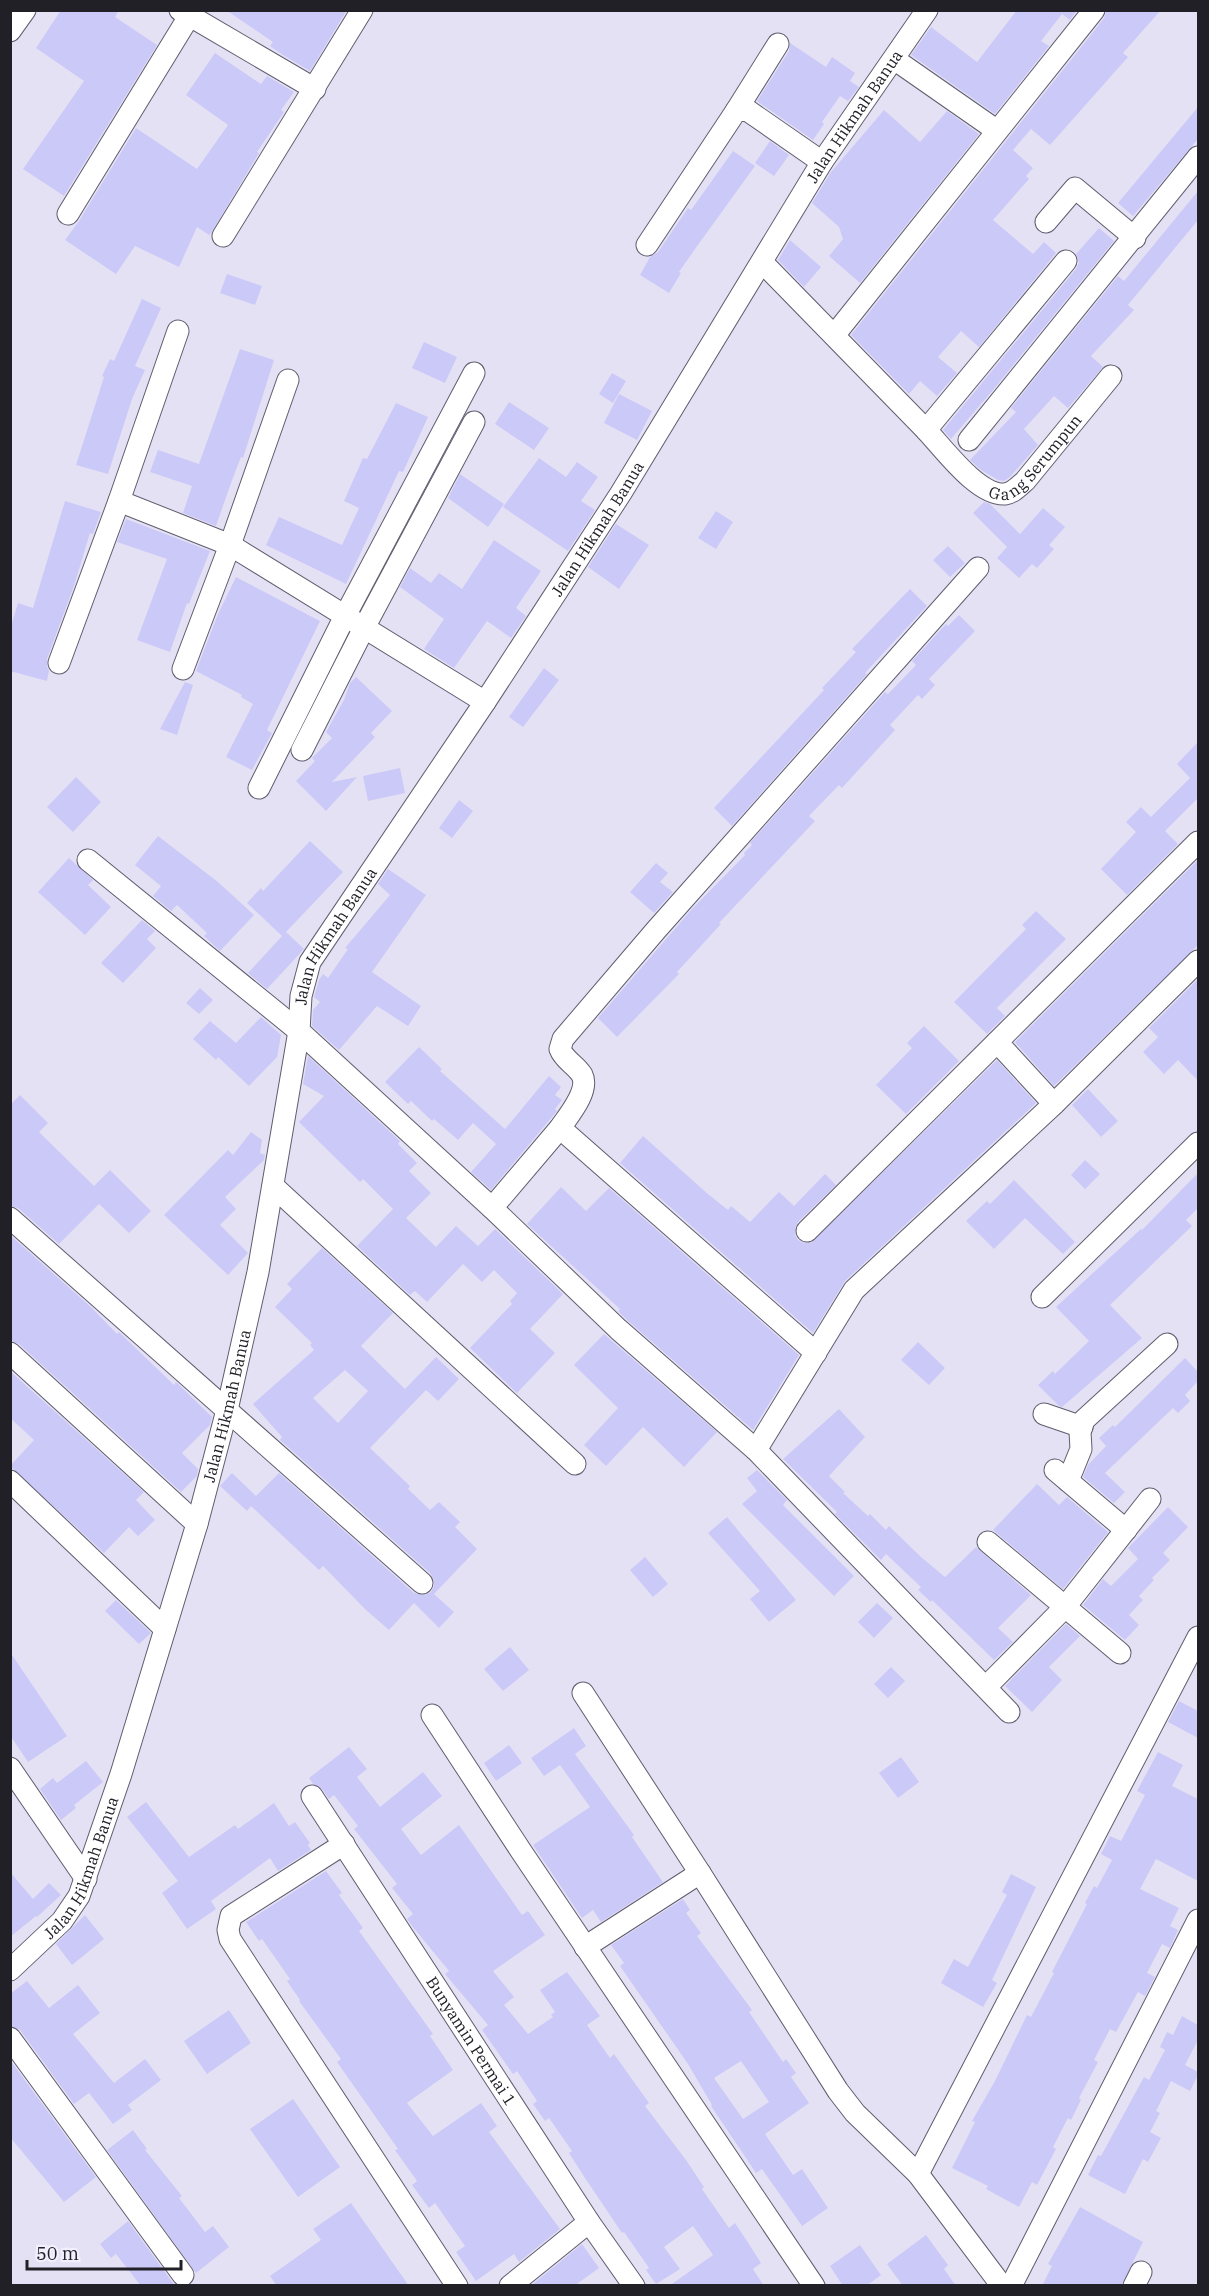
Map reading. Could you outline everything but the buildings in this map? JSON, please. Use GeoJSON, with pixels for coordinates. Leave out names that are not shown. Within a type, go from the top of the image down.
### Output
{"type":"FeatureCollection","features":[{"type":"Feature","properties":{"kind":"street"},"geometry":{"type":"LineString","coordinates":[[10,32],[25,10]]}},
{"type":"Feature","properties":{"kind":"street"},"geometry":{"type":"LineString","coordinates":[[223,236],[362,10]]}},
{"type":"Feature","properties":{"kind":"street","name":"Jalan Hikmah Banua"},"geometry":{"type":"LineString","coordinates":[[11,1968],[70,1912],[86,1880],[197,1524],[227,1410],[258,1272],[299,1031],[301,996],[310,962],[485,702],[621,493],[822,162],[927,10]]}},
{"type":"Feature","properties":{"kind":"street"},"geometry":{"type":"LineString","coordinates":[[840,328],[1094,10]]}},
{"type":"Feature","properties":{"kind":"street"},"geometry":{"type":"LineString","coordinates":[[68,214],[188,13],[315,89]]}},
{"type":"Feature","properties":{"kind":"street"},"geometry":{"type":"LineString","coordinates":[[647,245],[778,44]]}},
{"type":"Feature","properties":{"kind":"street"},"geometry":{"type":"LineString","coordinates":[[894,58],[996,130]]}},
{"type":"Feature","properties":{"kind":"street"},"geometry":{"type":"LineString","coordinates":[[736,111],[747,111],[822,162]]}},
{"type":"Feature","properties":{"kind":"street"},"geometry":{"type":"LineString","coordinates":[[969,440],[1135,238],[1198,157]]}},
{"type":"Feature","properties":{"kind":"street"},"geometry":{"type":"LineString","coordinates":[[1046,222],[1075,188],[1135,238]]}},
{"type":"Feature","properties":{"kind":"street"},"geometry":{"type":"LineString","coordinates":[[926,430],[1066,261]]}},
{"type":"Feature","properties":{"kind":"street","name":"Gang Serumpun"},"geometry":{"type":"LineString","coordinates":[[762,262],[981,488],[998,493],[1012,492],[1025,481],[1111,376]]}},
{"type":"Feature","properties":{"kind":"street"},"geometry":{"type":"LineString","coordinates":[[59,663],[119,501],[178,331]]}},
{"type":"Feature","properties":{"kind":"street"},"geometry":{"type":"LineString","coordinates":[[259,788],[346,614],[474,374]]}},
{"type":"Feature","properties":{"kind":"street"},"geometry":{"type":"LineString","coordinates":[[183,669],[230,545],[288,380]]}},
{"type":"Feature","properties":{"kind":"street"},"geometry":{"type":"LineString","coordinates":[[302,750],[474,422]]}},
{"type":"Feature","properties":{"kind":"street"},"geometry":{"type":"LineString","coordinates":[[119,501],[230,545],[346,614],[485,702]]}},
{"type":"Feature","properties":{"kind":"street"},"geometry":{"type":"LineString","coordinates":[[492,1208],[560,1128],[580,1096],[584,1083],[582,1075],[562,1054],[560,1049],[563,1039],[673,911],[978,568]]}},
{"type":"Feature","properties":{"kind":"street"},"geometry":{"type":"LineString","coordinates":[[807,1231],[1198,842]]}},
{"type":"Feature","properties":{"kind":"street"},"geometry":{"type":"LineString","coordinates":[[88,860],[299,1031],[492,1208],[618,1329],[756,1450],[1009,1712]]}},
{"type":"Feature","properties":{"kind":"street"},"geometry":{"type":"LineString","coordinates":[[756,1450],[854,1290],[1054,1104],[1198,961]]}},
{"type":"Feature","properties":{"kind":"street"},"geometry":{"type":"LineString","coordinates":[[997,1042],[1054,1104]]}},
{"type":"Feature","properties":{"kind":"street"},"geometry":{"type":"LineString","coordinates":[[560,1128],[816,1353]]}},
{"type":"Feature","properties":{"kind":"street"},"geometry":{"type":"LineString","coordinates":[[1042,1297],[1198,1143]]}},
{"type":"Feature","properties":{"kind":"street"},"geometry":{"type":"LineString","coordinates":[[273,1186],[575,1464]]}},
{"type":"Feature","properties":{"kind":"street"},"geometry":{"type":"LineString","coordinates":[[10,1218],[422,1583]]}},
{"type":"Feature","properties":{"kind":"street"},"geometry":{"type":"LineString","coordinates":[[1125,1530],[1061,1476],[1081,1449],[1080,1432],[1084,1420],[1167,1344]]}},
{"type":"Feature","properties":{"kind":"street"},"geometry":{"type":"LineString","coordinates":[[10,1353],[197,1524]]}},
{"type":"Feature","properties":{"kind":"street"},"geometry":{"type":"LineString","coordinates":[[1044,1414],[1082,1426]]}},
{"type":"Feature","properties":{"kind":"street"},"geometry":{"type":"LineString","coordinates":[[10,1480],[165,1629]]}},
{"type":"Feature","properties":{"kind":"street"},"geometry":{"type":"LineString","coordinates":[[986,1687],[1065,1607],[1150,1499]]}},
{"type":"Feature","properties":{"kind":"street"},"geometry":{"type":"LineString","coordinates":[[988,1542],[1120,1653]]}},
{"type":"Feature","properties":{"kind":"street"},"geometry":{"type":"LineString","coordinates":[[918,2174],[1198,1637]]}},
{"type":"Feature","properties":{"kind":"street"},"geometry":{"type":"LineString","coordinates":[[583,1693],[838,2091],[855,2113],[918,2174],[1002,2286]]}},
{"type":"Feature","properties":{"kind":"street"},"geometry":{"type":"LineString","coordinates":[[432,1715],[585,1947],[814,2286]]}},
{"type":"Feature","properties":{"kind":"street"},"geometry":{"type":"LineString","coordinates":[[10,1768],[86,1880]]}},
{"type":"Feature","properties":{"kind":"street","name":"Bunyamin Permai 1"},"geometry":{"type":"LineString","coordinates":[[312,1796],[589,2222],[634,2286]]}},
{"type":"Feature","properties":{"kind":"street"},"geometry":{"type":"LineString","coordinates":[[344,1844],[231,1916],[228,1930],[230,1939],[457,2286]]}},
{"type":"Feature","properties":{"kind":"street"},"geometry":{"type":"LineString","coordinates":[[585,1947],[700,1873]]}},
{"type":"Feature","properties":{"kind":"street"},"geometry":{"type":"LineString","coordinates":[[1011,2286],[1198,1920]]}},
{"type":"Feature","properties":{"kind":"street"},"geometry":{"type":"LineString","coordinates":[[10,2038],[183,2275]]}},
{"type":"Feature","properties":{"kind":"street"},"geometry":{"type":"LineString","coordinates":[[510,2286],[589,2222]]}}]}
